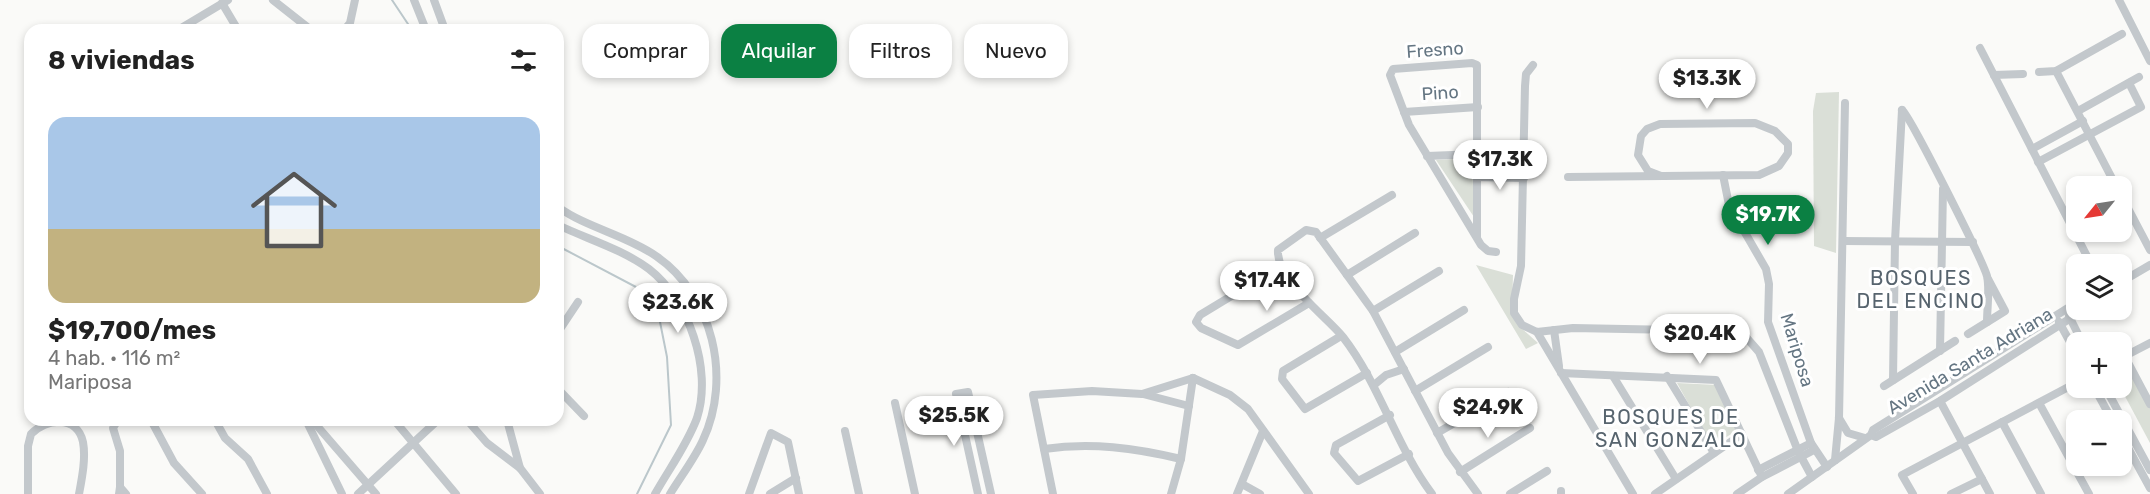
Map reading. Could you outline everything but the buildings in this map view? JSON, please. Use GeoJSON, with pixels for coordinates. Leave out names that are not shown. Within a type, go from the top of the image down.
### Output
{"type":"FeatureCollection","features":[{"type":"Feature","properties":{"kind":"street"},"geometry":{"type":"LineString","coordinates":[[273,0],[303,24]]}},
{"type":"Feature","properties":{"kind":"street"},"geometry":{"type":"LineString","coordinates":[[349,24],[355,0]]}},
{"type":"Feature","properties":{"kind":"street"},"geometry":{"type":"LineString","coordinates":[[414,0],[424,24]]}},
{"type":"Feature","properties":{"kind":"street"},"geometry":{"type":"LineString","coordinates":[[434,0],[443,24]]}},
{"type":"Feature","properties":{"kind":"street"},"geometry":{"type":"LineString","coordinates":[[2119,0],[2150,61]]}},
{"type":"Feature","properties":{"kind":"street"},"geometry":{"type":"LineString","coordinates":[[188,24],[225,2],[235,24]]}},
{"type":"Feature","properties":{"kind":"street"},"geometry":{"type":"LineString","coordinates":[[2039,72],[2056,71],[2122,34]]}},
{"type":"Feature","properties":{"kind":"street"},"geometry":{"type":"LineString","coordinates":[[1980,48],[2086,254]]}},
{"type":"Feature","properties":{"kind":"street","name":"Fresno"},"geometry":{"type":"LineString","coordinates":[[1478,107],[1478,69],[1472,63],[1393,69],[1390,75],[1404,112],[1427,156],[1485,250],[1496,252]]}},
{"type":"Feature","properties":{"kind":"street"},"geometry":{"type":"LineString","coordinates":[[1533,65],[1526,74],[1525,86],[1521,266],[1514,299],[1514,313],[1522,326],[1537,332],[1573,328],[1728,331],[1745,336],[1759,352],[1799,453],[1812,477]]}},
{"type":"Feature","properties":{"kind":"street"},"geometry":{"type":"LineString","coordinates":[[2056,71],[2111,176]]}},
{"type":"Feature","properties":{"kind":"street"},"geometry":{"type":"LineString","coordinates":[[1994,75],[2023,74]]}},
{"type":"Feature","properties":{"kind":"street"},"geometry":{"type":"LineString","coordinates":[[2078,111],[2139,77]]}},
{"type":"Feature","properties":{"kind":"street"},"geometry":{"type":"LineString","coordinates":[[2038,162],[2140,107],[2129,83]]}},
{"type":"Feature","properties":{"kind":"street"},"geometry":{"type":"LineString","coordinates":[[1835,460],[1839,418],[1845,103]]}},
{"type":"Feature","properties":{"kind":"street"},"geometry":{"type":"LineString","coordinates":[[1477,238],[1478,107]]}},
{"type":"Feature","properties":{"kind":"street","name":"Pino"},"geometry":{"type":"LineString","coordinates":[[1404,112],[1478,107]]}},
{"type":"Feature","properties":{"kind":"street"},"geometry":{"type":"LineString","coordinates":[[1893,380],[1895,241],[1902,110],[1973,242],[1987,278],[2005,310],[1968,334]]}},
{"type":"Feature","properties":{"kind":"street"},"geometry":{"type":"LineString","coordinates":[[2032,149],[2083,121]]}},
{"type":"Feature","properties":{"kind":"street"},"geometry":{"type":"LineString","coordinates":[[1568,177],[1759,175],[1774,170],[1788,153],[1788,144],[1775,131],[1755,123],[1656,125],[1641,136],[1638,155],[1644,167],[1661,176]]}},
{"type":"Feature","properties":{"kind":"street"},"geometry":{"type":"LineString","coordinates":[[1427,156],[1478,154]]}},
{"type":"Feature","properties":{"kind":"street"},"geometry":{"type":"LineString","coordinates":[[1478,174],[1524,174]]}},
{"type":"Feature","properties":{"kind":"street","name":"Mariposa"},"geometry":{"type":"LineString","coordinates":[[1723,176],[1729,205],[1766,269],[1769,284],[1768,322],[1812,446],[1827,467]]}},
{"type":"Feature","properties":{"kind":"street"},"geometry":{"type":"LineString","coordinates":[[1940,351],[1943,187]]}},
{"type":"Feature","properties":{"kind":"street"},"geometry":{"type":"LineString","coordinates":[[1320,238],[1392,195]]}},
{"type":"Feature","properties":{"kind":"street"},"geometry":{"type":"LineString","coordinates":[[564,210],[657,256],[677,274],[694,298],[704,319],[715,353],[718,376],[710,423],[703,441],[670,494]]}},
{"type":"Feature","properties":{"kind":"street"},"geometry":{"type":"LineString","coordinates":[[2132,216],[2150,250]]}},
{"type":"Feature","properties":{"kind":"street"},"geometry":{"type":"LineString","coordinates":[[564,228],[614,249],[648,268],[665,283],[679,304],[690,328],[701,378],[697,417],[689,436],[655,494]]}},
{"type":"Feature","properties":{"kind":"street"},"geometry":{"type":"LineString","coordinates":[[1429,493],[1367,373],[1341,336],[1309,303],[1281,266],[1278,258],[1282,245],[1306,230],[1316,232],[1373,311],[1437,433],[1460,472],[1478,494]]}},
{"type":"Feature","properties":{"kind":"street"},"geometry":{"type":"LineString","coordinates":[[1347,275],[1415,233]]}},
{"type":"Feature","properties":{"kind":"street"},"geometry":{"type":"LineString","coordinates":[[614,249],[620,236]]}},
{"type":"Feature","properties":{"kind":"street"},"geometry":{"type":"LineString","coordinates":[[1843,241],[1973,242]]}},
{"type":"Feature","properties":{"kind":"street"},"geometry":{"type":"LineString","coordinates":[[2132,276],[2150,265]]}},
{"type":"Feature","properties":{"kind":"street"},"geometry":{"type":"LineString","coordinates":[[1281,266],[1200,315],[1196,322],[1201,328],[1238,345],[1309,303]]}},
{"type":"Feature","properties":{"kind":"street"},"geometry":{"type":"LineString","coordinates":[[1373,311],[1439,271]]}},
{"type":"Feature","properties":{"kind":"street"},"geometry":{"type":"LineString","coordinates":[[1987,278],[1987,322]]}},
{"type":"Feature","properties":{"kind":"street"},"geometry":{"type":"LineString","coordinates":[[564,323],[579,302]]}},
{"type":"Feature","properties":{"kind":"street"},"geometry":{"type":"LineString","coordinates":[[1395,352],[1464,310]]}},
{"type":"Feature","properties":{"kind":"street","name":"Avenida Santa Adriana"},"geometry":{"type":"LineString","coordinates":[[1788,494],[1868,437],[1874,430],[2066,310]]}},
{"type":"Feature","properties":{"kind":"street"},"geometry":{"type":"LineString","coordinates":[[2056,317],[2066,334]]}},
{"type":"Feature","properties":{"kind":"street","name":"Avenida Santa Adriana"},"geometry":{"type":"LineString","coordinates":[[1868,437],[1876,437],[1940,401],[2069,320]]}},
{"type":"Feature","properties":{"kind":"street"},"geometry":{"type":"LineString","coordinates":[[1554,330],[1561,371]]}},
{"type":"Feature","properties":{"kind":"street"},"geometry":{"type":"LineString","coordinates":[[1537,332],[1633,494]]}},
{"type":"Feature","properties":{"kind":"street"},"geometry":{"type":"LineString","coordinates":[[1341,336],[1283,371],[1281,375],[1300,406],[1310,408],[1367,373]]}},
{"type":"Feature","properties":{"kind":"street"},"geometry":{"type":"LineString","coordinates":[[1884,386],[1955,341]]}},
{"type":"Feature","properties":{"kind":"street"},"geometry":{"type":"LineString","coordinates":[[2132,353],[2150,343]]}},
{"type":"Feature","properties":{"kind":"street"},"geometry":{"type":"LineString","coordinates":[[1415,391],[1488,347]]}},
{"type":"Feature","properties":{"kind":"street"},"geometry":{"type":"LineString","coordinates":[[1374,385],[1386,375],[1404,369]]}},
{"type":"Feature","properties":{"kind":"street"},"geometry":{"type":"LineString","coordinates":[[1561,371],[1613,376],[1666,376],[1716,380],[1760,473]]}},
{"type":"Feature","properties":{"kind":"street"},"geometry":{"type":"LineString","coordinates":[[2132,373],[2149,400]]}},
{"type":"Feature","properties":{"kind":"street"},"geometry":{"type":"LineString","coordinates":[[1613,376],[1676,479]]}},
{"type":"Feature","properties":{"kind":"street"},"geometry":{"type":"LineString","coordinates":[[1666,376],[1714,453]]}},
{"type":"Feature","properties":{"kind":"street"},"geometry":{"type":"LineString","coordinates":[[1172,494],[1181,459],[1193,378]]}},
{"type":"Feature","properties":{"kind":"street"},"geometry":{"type":"LineString","coordinates":[[1142,394],[1193,378],[1230,394],[1248,409],[1309,494]]}},
{"type":"Feature","properties":{"kind":"street"},"geometry":{"type":"LineString","coordinates":[[1913,494],[1902,475],[2066,388]]}},
{"type":"Feature","properties":{"kind":"street"},"geometry":{"type":"LineString","coordinates":[[1053,494],[1033,395],[1092,391],[1142,394],[1189,406]]}},
{"type":"Feature","properties":{"kind":"street"},"geometry":{"type":"LineString","coordinates":[[978,494],[956,394],[968,392],[991,494]]}},
{"type":"Feature","properties":{"kind":"street"},"geometry":{"type":"LineString","coordinates":[[1437,433],[1508,392]]}},
{"type":"Feature","properties":{"kind":"street"},"geometry":{"type":"LineString","coordinates":[[564,395],[584,416]]}},
{"type":"Feature","properties":{"kind":"street"},"geometry":{"type":"LineString","coordinates":[[2111,398],[2150,470]]}},
{"type":"Feature","properties":{"kind":"street"},"geometry":{"type":"LineString","coordinates":[[1940,401],[1990,494]]}},
{"type":"Feature","properties":{"kind":"street"},"geometry":{"type":"LineString","coordinates":[[895,403],[915,494]]}},
{"type":"Feature","properties":{"kind":"street"},"geometry":{"type":"LineString","coordinates":[[2039,403],[2089,494]]}},
{"type":"Feature","properties":{"kind":"street"},"geometry":{"type":"LineString","coordinates":[[1389,415],[1336,445],[1335,453],[1358,482],[1409,454]]}},
{"type":"Feature","properties":{"kind":"street"},"geometry":{"type":"LineString","coordinates":[[697,417],[710,423]]}},
{"type":"Feature","properties":{"kind":"street"},"geometry":{"type":"LineString","coordinates":[[1839,418],[1848,433],[1868,437]]}},
{"type":"Feature","properties":{"kind":"street"},"geometry":{"type":"LineString","coordinates":[[2002,422],[2042,494]]}},
{"type":"Feature","properties":{"kind":"street"},"geometry":{"type":"LineString","coordinates":[[28,494],[28,446],[31,434],[43,426]]}},
{"type":"Feature","properties":{"kind":"street"},"geometry":{"type":"LineString","coordinates":[[70,426],[83,442],[79,494]]}},
{"type":"Feature","properties":{"kind":"street"},"geometry":{"type":"LineString","coordinates":[[114,426],[120,451],[122,492]]}},
{"type":"Feature","properties":{"kind":"street"},"geometry":{"type":"LineString","coordinates":[[155,426],[174,463],[202,494]]}},
{"type":"Feature","properties":{"kind":"street"},"geometry":{"type":"LineString","coordinates":[[218,426],[225,438],[248,459],[267,494]]}},
{"type":"Feature","properties":{"kind":"street"},"geometry":{"type":"LineString","coordinates":[[309,426],[342,494]]}},
{"type":"Feature","properties":{"kind":"street"},"geometry":{"type":"LineString","coordinates":[[317,426],[376,494]]}},
{"type":"Feature","properties":{"kind":"street"},"geometry":{"type":"LineString","coordinates":[[399,426],[456,494]]}},
{"type":"Feature","properties":{"kind":"street"},"geometry":{"type":"LineString","coordinates":[[358,494],[432,426]]}},
{"type":"Feature","properties":{"kind":"street"},"geometry":{"type":"LineString","coordinates":[[472,426],[487,443],[520,468],[540,494]]}},
{"type":"Feature","properties":{"kind":"street"},"geometry":{"type":"LineString","coordinates":[[509,426],[520,468]]}},
{"type":"Feature","properties":{"kind":"street"},"geometry":{"type":"LineString","coordinates":[[1460,472],[1530,428]]}},
{"type":"Feature","properties":{"kind":"street"},"geometry":{"type":"LineString","coordinates":[[845,431],[859,494]]}},
{"type":"Feature","properties":{"kind":"street"},"geometry":{"type":"LineString","coordinates":[[1237,494],[1263,431]]}},
{"type":"Feature","properties":{"kind":"street"},"geometry":{"type":"LineString","coordinates":[[749,494],[771,433],[788,442],[799,494]]}},
{"type":"Feature","properties":{"kind":"street"},"geometry":{"type":"LineString","coordinates":[[1655,494],[1742,434]]}},
{"type":"Feature","properties":{"kind":"street"},"geometry":{"type":"LineString","coordinates":[[1044,449],[1070,445],[1123,447],[1181,459]]}},
{"type":"Feature","properties":{"kind":"street"},"geometry":{"type":"LineString","coordinates":[[1737,494],[1760,473],[1812,446]]}},
{"type":"Feature","properties":{"kind":"street"},"geometry":{"type":"LineString","coordinates":[[2132,455],[2150,488]]}},
{"type":"Feature","properties":{"kind":"street"},"geometry":{"type":"LineString","coordinates":[[1509,494],[1546,471]]}},
{"type":"Feature","properties":{"kind":"street"},"geometry":{"type":"LineString","coordinates":[[770,494],[796,478]]}},
{"type":"Feature","properties":{"kind":"street"},"geometry":{"type":"LineString","coordinates":[[1951,494],[1982,479]]}},
{"type":"Feature","properties":{"kind":"street"},"geometry":{"type":"LineString","coordinates":[[1242,484],[1260,494]]}},
{"type":"Feature","properties":{"kind":"shaded area"},"geometry":{"type":"Polygon","coordinates":[[[1839,92],[1836,253],[1814,246],[1813,111],[1816,93],[1839,92]]]}},
{"type":"Feature","properties":{"kind":"shaded area"},"geometry":{"type":"Polygon","coordinates":[[[1472,158],[1474,217],[1436,160],[1472,158]]]}},
{"type":"Feature","properties":{"kind":"shaded area"},"geometry":{"type":"Polygon","coordinates":[[[1476,265],[1513,275],[1512,308],[1519,326],[1538,343],[1526,349],[1476,265]]]}},
{"type":"Feature","properties":{"kind":"shaded area"},"geometry":{"type":"Polygon","coordinates":[[[2132,369],[2150,407],[2150,443],[2126,398],[2132,398],[2132,369]]]}},
{"type":"Feature","properties":{"kind":"shaded area"},"geometry":{"type":"Polygon","coordinates":[[[1677,383],[1717,385],[1736,431],[1712,446],[1677,383]]]}},
{"type":"Feature","properties":{"kind":"waterway"},"geometry":{"type":"LineString","coordinates":[[392,0],[408,24]]}},
{"type":"Feature","properties":{"kind":"waterway"},"geometry":{"type":"LineString","coordinates":[[564,249],[655,297],[667,357],[671,425],[637,494]]}},
{"type":"Feature","properties":{"kind":"district","name":"BOSQUES DEL ENCINO"},"geometry":{"type":"Point","coordinates":[1921,290]}},
{"type":"Feature","properties":{"kind":"district","name":"BOSQUES DE SAN GONZALO"},"geometry":{"type":"Point","coordinates":[1671,428]}}]}
